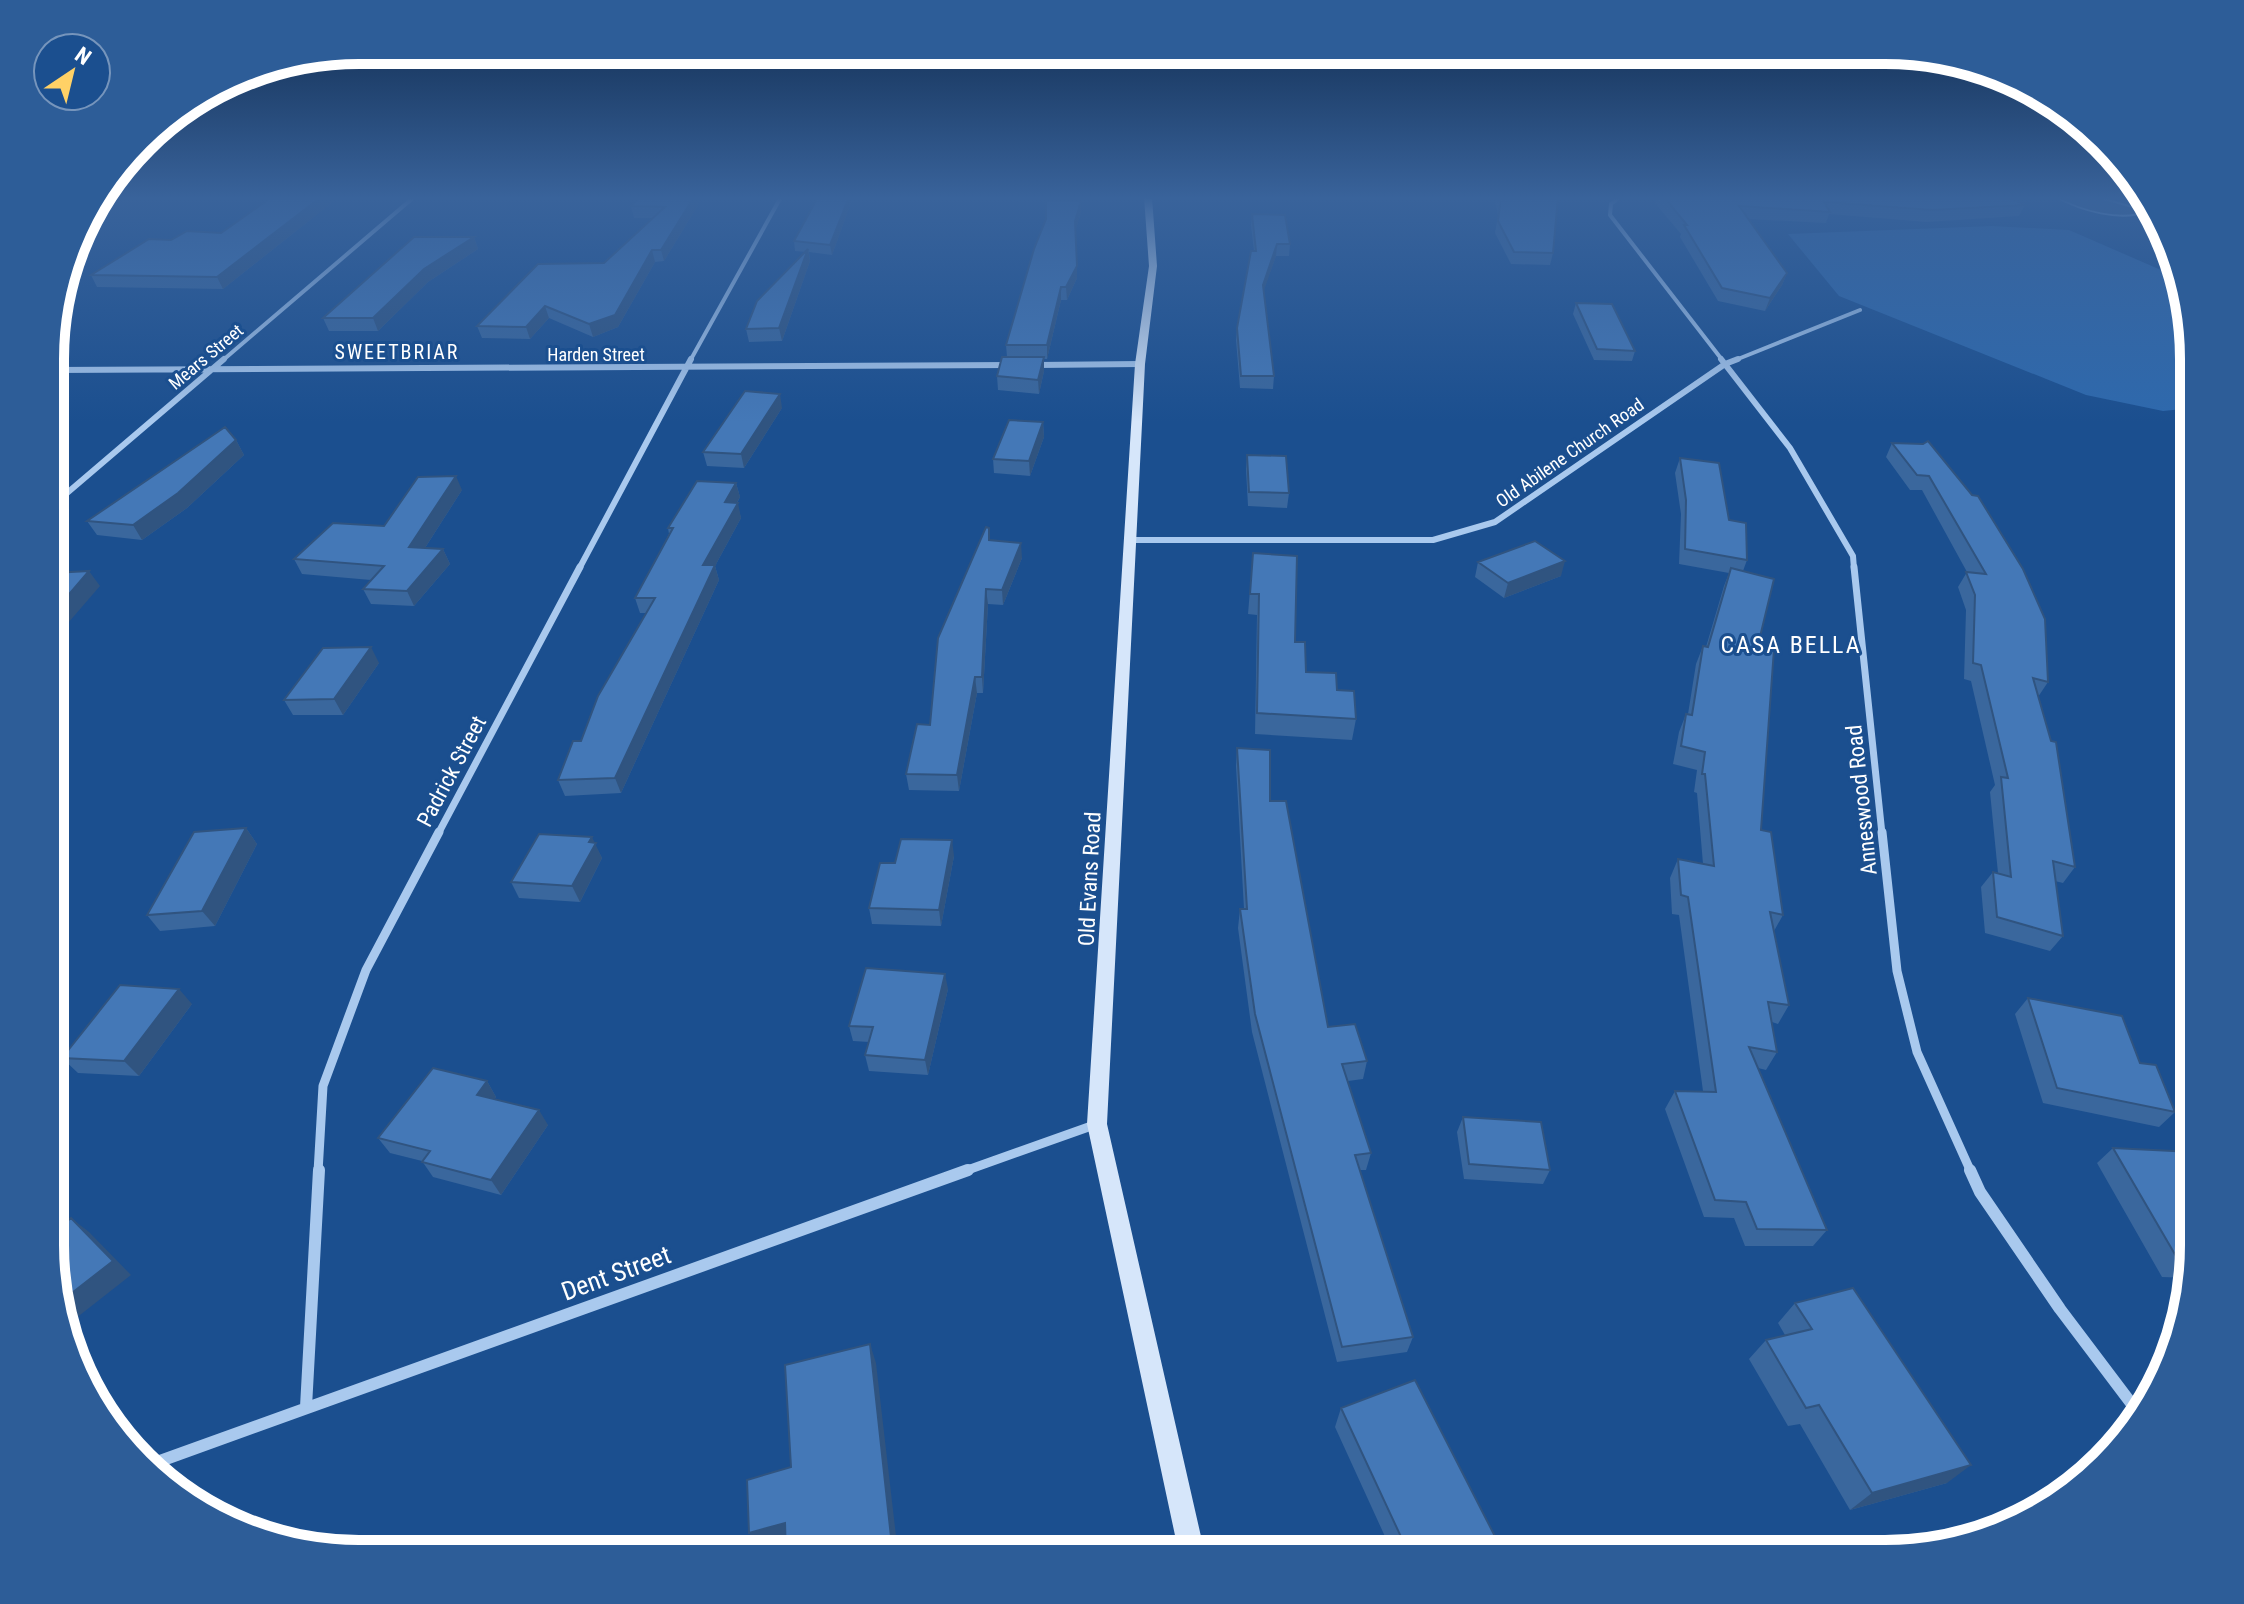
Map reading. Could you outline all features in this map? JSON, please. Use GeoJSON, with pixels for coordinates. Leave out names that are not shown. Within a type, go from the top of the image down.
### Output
{"type":"FeatureCollection","features":[{"type":"Feature","properties":{"kind":"street","name":"Mears Street"},"geometry":{"type":"LineString","coordinates":[[64,496],[327,272]]}},
{"type":"Feature","properties":{"kind":"street","name":"Padrick Street"},"geometry":{"type":"LineString","coordinates":[[306,1407],[323,1086],[360,984],[739,272]]}},
{"type":"Feature","properties":{"kind":"street","name":"Old Evans Road"},"geometry":{"type":"LineString","coordinates":[[1152,272],[1140,364],[1097,1124],[1189,1540]]}},
{"type":"Feature","properties":{"kind":"street","name":"Anneswood Road"},"geometry":{"type":"LineString","coordinates":[[1654,272],[1790,448],[1853,556],[1897,971],[1917,1052],[1980,1192],[2060,1309],[2132,1405]]}},
{"type":"Feature","properties":{"kind":"street","name":"Old Abilene Church Road"},"geometry":{"type":"LineString","coordinates":[[1130,540],[1433,540],[1495,522],[1725,364],[1860,310]]}},
{"type":"Feature","properties":{"kind":"street"},"geometry":{"type":"LineString","coordinates":[[1030,365],[1140,364]]}},
{"type":"Feature","properties":{"kind":"street","name":"Harden Street"},"geometry":{"type":"LineString","coordinates":[[64,370],[1015,365]]}},
{"type":"Feature","properties":{"kind":"street","name":"Dent Street"},"geometry":{"type":"LineString","coordinates":[[159,1461],[1097,1124]]}},
{"type":"Feature","properties":{"kind":"shaded area"},"geometry":{"type":"Polygon","coordinates":[[[1819,272],[2165,272],[2177,321],[2180,409],[2163,411],[2086,395],[1839,296],[1819,272]]]}},
{"type":"Feature","properties":{"kind":"building"},"geometry":{"type":"Polygon","coordinates":[[[96,272],[224,272],[217,277],[91,275],[96,272]]]}},
{"type":"Feature","properties":{"kind":"building"},"geometry":{"type":"Polygon","coordinates":[[[375,272],[421,272],[373,318],[323,318],[375,272]]]}},
{"type":"Feature","properties":{"kind":"building"},"geometry":{"type":"Polygon","coordinates":[[[530,272],[640,272],[615,315],[589,324],[545,306],[526,327],[477,326],[530,272]]]}},
{"type":"Feature","properties":{"kind":"building"},"geometry":{"type":"Polygon","coordinates":[[[786,272],[800,272],[779,328],[746,329],[757,301],[786,272]]]}},
{"type":"Feature","properties":{"kind":"building"},"geometry":{"type":"Polygon","coordinates":[[[1027,272],[1074,272],[1066,287],[1061,287],[1047,345],[1006,345],[1027,272]]]}},
{"type":"Feature","properties":{"kind":"building"},"geometry":{"type":"Polygon","coordinates":[[[1247,272],[1267,272],[1263,285],[1274,376],[1241,376],[1237,328],[1247,272]]]}},
{"type":"Feature","properties":{"kind":"building"},"geometry":{"type":"Polygon","coordinates":[[[1712,272],[1787,273],[1770,298],[1722,288],[1712,272]]]}},
{"type":"Feature","properties":{"kind":"building"},"geometry":{"type":"Polygon","coordinates":[[[1576,303],[1612,304],[1635,351],[1597,349],[1576,303]]]}},
{"type":"Feature","properties":{"kind":"building"},"geometry":{"type":"Polygon","coordinates":[[[1002,357],[1044,357],[1038,380],[997,376],[1002,357]]]}},
{"type":"Feature","properties":{"kind":"building"},"geometry":{"type":"Polygon","coordinates":[[[745,391],[780,394],[741,454],[703,452],[745,391]]]}},
{"type":"Feature","properties":{"kind":"building"},"geometry":{"type":"Polygon","coordinates":[[[1009,420],[1043,422],[1029,461],[993,459],[1009,420]]]}},
{"type":"Feature","properties":{"kind":"building"},"geometry":{"type":"Polygon","coordinates":[[[225,427],[236,440],[178,493],[133,525],[87,521],[225,427]]]}},
{"type":"Feature","properties":{"kind":"building"},"geometry":{"type":"Polygon","coordinates":[[[1928,441],[1972,495],[1978,496],[2023,569],[2045,619],[2048,682],[2033,678],[2051,741],[2056,742],[2075,867],[2053,861],[2063,936],[1997,917],[1993,872],[2011,877],[2001,777],[2008,778],[1981,665],[1973,663],[1975,595],[1966,572],[1986,574],[1929,476],[1917,475],[1892,443],[1923,444],[1928,441]]]}},
{"type":"Feature","properties":{"kind":"building"},"geometry":{"type":"Polygon","coordinates":[[[1247,455],[1286,456],[1289,493],[1249,492],[1247,455]]]}},
{"type":"Feature","properties":{"kind":"building"},"geometry":{"type":"Polygon","coordinates":[[[1680,458],[1719,463],[1729,520],[1746,523],[1747,560],[1685,549],[1686,500],[1680,458]]]}},
{"type":"Feature","properties":{"kind":"building"},"geometry":{"type":"Polygon","coordinates":[[[456,476],[409,547],[443,549],[407,591],[363,589],[384,566],[294,559],[333,523],[384,526],[418,477],[456,476]]]}},
{"type":"Feature","properties":{"kind":"building"},"geometry":{"type":"Polygon","coordinates":[[[697,481],[736,483],[725,502],[738,503],[703,565],[715,565],[615,778],[558,780],[573,741],[581,741],[598,696],[655,598],[635,598],[673,528],[668,528],[697,481]]]}},
{"type":"Feature","properties":{"kind":"building"},"geometry":{"type":"Polygon","coordinates":[[[986,527],[989,528],[989,540],[1021,543],[1002,590],[986,589],[982,677],[975,677],[957,775],[906,774],[917,724],[930,725],[938,638],[986,527]]]}},
{"type":"Feature","properties":{"kind":"building"},"geometry":{"type":"Polygon","coordinates":[[[1535,541],[1565,561],[1508,583],[1478,562],[1535,541]]]}},
{"type":"Feature","properties":{"kind":"building"},"geometry":{"type":"Polygon","coordinates":[[[1253,553],[1297,556],[1295,642],[1305,642],[1306,672],[1336,673],[1337,690],[1354,691],[1356,719],[1257,713],[1259,594],[1250,594],[1253,553]]]}},
{"type":"Feature","properties":{"kind":"building"},"geometry":{"type":"Polygon","coordinates":[[[1731,568],[1774,579],[1758,645],[1774,649],[1761,830],[1771,832],[1783,915],[1770,912],[1789,1005],[1768,1002],[1777,1052],[1749,1047],[1827,1230],[1757,1229],[1746,1202],[1715,1200],[1675,1091],[1716,1092],[1688,897],[1681,895],[1678,859],[1714,866],[1705,774],[1702,774],[1705,752],[1681,746],[1686,714],[1692,715],[1703,646],[1708,647],[1731,568]]]}},
{"type":"Feature","properties":{"kind":"building"},"geometry":{"type":"Polygon","coordinates":[[[89,571],[64,600],[64,572],[89,571]]]}},
{"type":"Feature","properties":{"kind":"building"},"geometry":{"type":"Polygon","coordinates":[[[371,647],[334,699],[284,700],[323,648],[371,647]]]}},
{"type":"Feature","properties":{"kind":"building"},"geometry":{"type":"Polygon","coordinates":[[[1237,748],[1270,750],[1270,801],[1286,801],[1328,1027],[1355,1024],[1367,1061],[1342,1064],[1371,1153],[1355,1155],[1413,1337],[1342,1347],[1255,1014],[1240,909],[1247,909],[1237,748]]]}},
{"type":"Feature","properties":{"kind":"building"},"geometry":{"type":"Polygon","coordinates":[[[246,828],[202,911],[147,915],[194,832],[246,828]]]}},
{"type":"Feature","properties":{"kind":"building"},"geometry":{"type":"Polygon","coordinates":[[[539,834],[592,837],[589,842],[596,843],[572,886],[511,882],[539,834]]]}},
{"type":"Feature","properties":{"kind":"building"},"geometry":{"type":"Polygon","coordinates":[[[901,839],[952,840],[939,910],[869,908],[880,863],[895,863],[901,839]]]}},
{"type":"Feature","properties":{"kind":"building"},"geometry":{"type":"Polygon","coordinates":[[[866,968],[945,974],[925,1060],[865,1055],[873,1027],[849,1026],[866,968]]]}},
{"type":"Feature","properties":{"kind":"building"},"geometry":{"type":"Polygon","coordinates":[[[120,985],[179,989],[124,1061],[64,1058],[120,985]]]}},
{"type":"Feature","properties":{"kind":"building"},"geometry":{"type":"Polygon","coordinates":[[[2028,998],[2122,1016],[2140,1063],[2156,1065],[2175,1112],[2057,1088],[2028,998]]]}},
{"type":"Feature","properties":{"kind":"building"},"geometry":{"type":"Polygon","coordinates":[[[433,1068],[487,1081],[477,1095],[539,1110],[491,1180],[422,1162],[430,1151],[378,1138],[433,1068]]]}},
{"type":"Feature","properties":{"kind":"building"},"geometry":{"type":"Polygon","coordinates":[[[1463,1117],[1541,1122],[1550,1170],[1469,1164],[1463,1117]]]}},
{"type":"Feature","properties":{"kind":"building"},"geometry":{"type":"Polygon","coordinates":[[[2113,1148],[2180,1151],[2179,1262],[2113,1148]]]}},
{"type":"Feature","properties":{"kind":"building"},"geometry":{"type":"Polygon","coordinates":[[[71,1218],[113,1261],[69,1295],[65,1264],[64,1223],[71,1218]]]}},
{"type":"Feature","properties":{"kind":"building"},"geometry":{"type":"Polygon","coordinates":[[[1853,1288],[1971,1465],[1872,1493],[1819,1405],[1806,1408],[1766,1340],[1812,1329],[1795,1303],[1853,1288]]]}},
{"type":"Feature","properties":{"kind":"building"},"geometry":{"type":"Polygon","coordinates":[[[870,1344],[891,1537],[881,1540],[786,1540],[785,1523],[749,1533],[747,1480],[791,1467],[785,1365],[870,1344]]]}},
{"type":"Feature","properties":{"kind":"building"},"geometry":{"type":"Polygon","coordinates":[[[1415,1380],[1497,1540],[1402,1540],[1341,1408],[1415,1380]]]}},
{"type":"Feature","properties":{"kind":"district","name":"SWEETBRIAR"},"geometry":{"type":"Point","coordinates":[397,352]}},
{"type":"Feature","properties":{"kind":"district","name":"CASA BELLA"},"geometry":{"type":"Point","coordinates":[1791,645]}}]}
